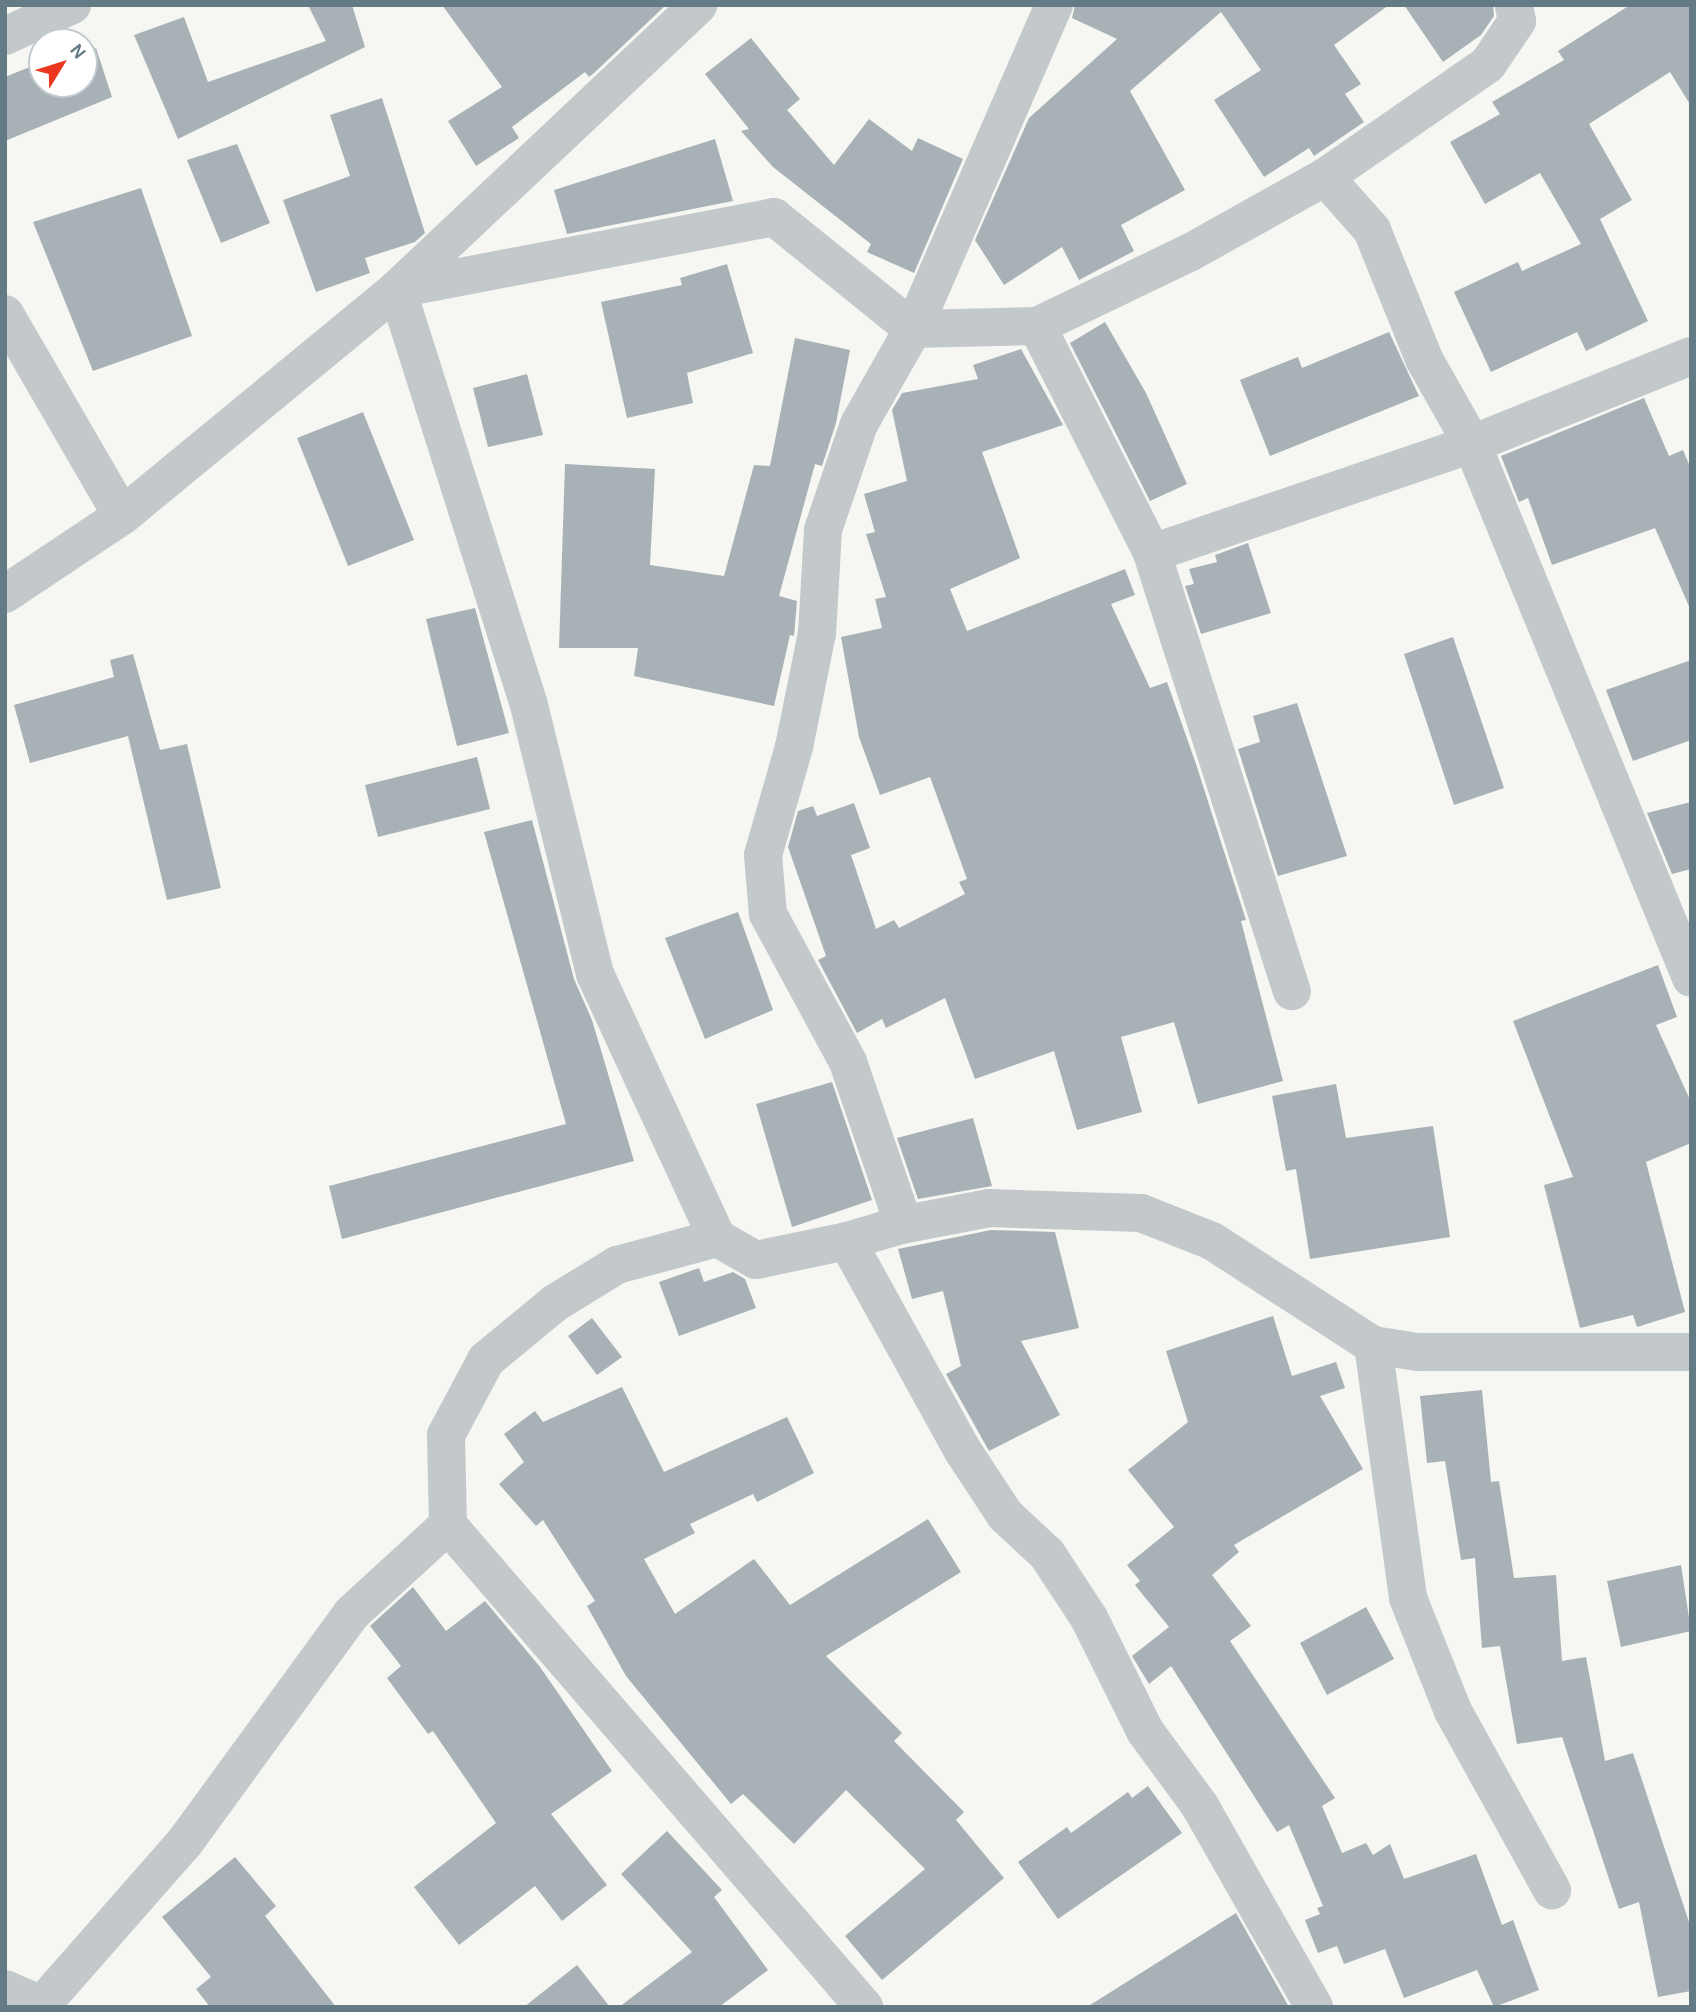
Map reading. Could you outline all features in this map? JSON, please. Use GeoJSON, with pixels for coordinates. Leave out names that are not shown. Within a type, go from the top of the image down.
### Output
{"type":"FeatureCollection","features":[{"type":"Feature","properties":{"kind":"street"},"geometry":{"type":"LineString","coordinates":[[5,36],[72,5]]}},
{"type":"Feature","properties":{"kind":"street"},"geometry":{"type":"LineString","coordinates":[[5,594],[122,516],[397,289],[698,5]]}},
{"type":"Feature","properties":{"kind":"street"},"geometry":{"type":"LineString","coordinates":[[901,1225],[848,1062],[768,915],[763,855],[794,747],[817,633],[823,530],[859,424],[913,329],[1054,5]]}},
{"type":"Feature","properties":{"kind":"street"},"geometry":{"type":"LineString","coordinates":[[397,289],[774,217],[913,329],[1037,326],[1189,253],[1325,177],[1488,64],[1517,21],[1514,5]]}},
{"type":"Feature","properties":{"kind":"street"},"geometry":{"type":"LineString","coordinates":[[1325,177],[1372,230],[1424,359],[1472,444],[1691,978]]}},
{"type":"Feature","properties":{"kind":"street"},"geometry":{"type":"LineString","coordinates":[[397,289],[529,705],[595,974],[717,1238],[756,1260],[847,1241],[901,1225],[989,1208],[1141,1213],[1212,1241],[1373,1345],[1417,1352],[1691,1352]]}},
{"type":"Feature","properties":{"kind":"street"},"geometry":{"type":"LineString","coordinates":[[5,314],[122,516]]}},
{"type":"Feature","properties":{"kind":"street"},"geometry":{"type":"LineString","coordinates":[[1037,326],[1152,553],[1292,991]]}},
{"type":"Feature","properties":{"kind":"street"},"geometry":{"type":"LineString","coordinates":[[1152,553],[1472,444],[1691,356]]}},
{"type":"Feature","properties":{"kind":"street"},"geometry":{"type":"LineString","coordinates":[[717,1238],[617,1265],[555,1303],[486,1360],[446,1435],[448,1525],[864,2007]]}},
{"type":"Feature","properties":{"kind":"street"},"geometry":{"type":"LineString","coordinates":[[847,1241],[963,1451],[1005,1515],[1047,1554],[1088,1618],[1145,1731],[1200,1806],[1314,2007]]}},
{"type":"Feature","properties":{"kind":"street"},"geometry":{"type":"LineString","coordinates":[[1373,1345],[1408,1598],[1452,1711],[1552,1890]]}},
{"type":"Feature","properties":{"kind":"street"},"geometry":{"type":"LineString","coordinates":[[5,1989],[41,2006],[185,1842],[351,1614],[448,1525]]}},
{"type":"Feature","properties":{"kind":"building"},"geometry":{"type":"Polygon","coordinates":[[[308,5],[352,5],[365,47],[178,139],[134,35],[184,17],[208,82],[326,41],[308,5]]]}},
{"type":"Feature","properties":{"kind":"building"},"geometry":{"type":"Polygon","coordinates":[[[442,5],[666,5],[589,77],[585,72],[512,127],[519,138],[476,166],[448,121],[502,87],[442,5]]]}},
{"type":"Feature","properties":{"kind":"building"},"geometry":{"type":"Polygon","coordinates":[[[1075,5],[1389,5],[1334,45],[1361,84],[1345,94],[1364,122],[1314,156],[1309,148],[1264,177],[1214,100],[1261,70],[1221,12],[1130,91],[1185,190],[1121,225],[1134,251],[1079,280],[1062,247],[1004,285],[975,240],[1029,118],[1117,39],[1072,18],[1075,5]]]}},
{"type":"Feature","properties":{"kind":"building"},"geometry":{"type":"Polygon","coordinates":[[[1404,5],[1493,5],[1494,16],[1481,35],[1443,62],[1404,5]]]}},
{"type":"Feature","properties":{"kind":"building"},"geometry":{"type":"Polygon","coordinates":[[[1630,5],[1691,5],[1691,106],[1670,72],[1589,124],[1632,200],[1600,219],[1648,321],[1586,351],[1577,332],[1491,372],[1454,292],[1518,262],[1522,271],[1581,244],[1540,173],[1485,204],[1450,142],[1500,114],[1492,102],[1564,60],[1558,51],[1630,5]]]}},
{"type":"Feature","properties":{"kind":"building"},"geometry":{"type":"Polygon","coordinates":[[[751,38],[800,99],[787,110],[834,165],[869,119],[912,151],[918,138],[963,159],[914,273],[867,252],[871,244],[773,167],[741,131],[749,129],[705,74],[751,38]]]}},
{"type":"Feature","properties":{"kind":"building"},"geometry":{"type":"Polygon","coordinates":[[[98,54],[112,97],[5,141],[5,77],[28,68],[28,98],[98,98],[98,54]]]}},
{"type":"Feature","properties":{"kind":"building"},"geometry":{"type":"Polygon","coordinates":[[[382,98],[425,233],[415,242],[365,258],[370,273],[316,292],[283,200],[350,176],[330,115],[382,98]]]}},
{"type":"Feature","properties":{"kind":"building"},"geometry":{"type":"Polygon","coordinates":[[[715,139],[733,201],[567,234],[554,190],[715,139]]]}},
{"type":"Feature","properties":{"kind":"building"},"geometry":{"type":"Polygon","coordinates":[[[237,144],[270,223],[221,243],[187,160],[237,144]]]}},
{"type":"Feature","properties":{"kind":"building"},"geometry":{"type":"Polygon","coordinates":[[[141,188],[192,336],[93,371],[33,222],[141,188]]]}},
{"type":"Feature","properties":{"kind":"building"},"geometry":{"type":"Polygon","coordinates":[[[727,264],[753,353],[687,373],[693,403],[627,418],[601,302],[682,285],[680,278],[727,264]]]}},
{"type":"Feature","properties":{"kind":"building"},"geometry":{"type":"Polygon","coordinates":[[[1105,322],[1146,393],[1187,484],[1150,501],[1070,343],[1105,322]]]}},
{"type":"Feature","properties":{"kind":"building"},"geometry":{"type":"Polygon","coordinates":[[[1389,332],[1419,396],[1270,456],[1240,380],[1298,357],[1302,368],[1389,332]]]}},
{"type":"Feature","properties":{"kind":"building"},"geometry":{"type":"Polygon","coordinates":[[[795,338],[850,350],[836,423],[822,466],[815,464],[779,596],[797,601],[794,636],[790,635],[774,706],[634,676],[638,648],[559,648],[565,464],[655,469],[650,565],[724,576],[754,465],[770,466],[795,338]]]}},
{"type":"Feature","properties":{"kind":"building"},"geometry":{"type":"Polygon","coordinates":[[[1021,349],[1063,425],[982,452],[1020,558],[950,589],[967,631],[1125,569],[1135,595],[1111,604],[1150,688],[1167,682],[1246,920],[1241,921],[1283,1081],[1198,1104],[1174,1022],[1121,1037],[1142,1112],[1077,1130],[1054,1051],[975,1079],[945,998],[886,1028],[882,1019],[857,1033],[818,960],[826,956],[788,847],[798,811],[813,806],[817,816],[854,803],[870,848],[851,855],[876,929],[894,920],[899,928],[965,894],[959,882],[967,879],[930,777],[880,795],[859,737],[841,637],[882,628],[875,599],[886,597],[866,534],[875,532],[864,494],[907,481],[892,410],[902,393],[978,379],[973,365],[1021,349]]]}},
{"type":"Feature","properties":{"kind":"building"},"geometry":{"type":"Polygon","coordinates":[[[527,374],[543,435],[488,447],[473,388],[527,374]]]}},
{"type":"Feature","properties":{"kind":"building"},"geometry":{"type":"Polygon","coordinates":[[[1644,398],[1669,456],[1683,450],[1691,469],[1691,611],[1655,528],[1552,565],[1528,498],[1519,502],[1501,456],[1644,398]]]}},
{"type":"Feature","properties":{"kind":"building"},"geometry":{"type":"Polygon","coordinates":[[[363,412],[414,540],[348,566],[297,438],[363,412]]]}},
{"type":"Feature","properties":{"kind":"building"},"geometry":{"type":"Polygon","coordinates":[[[1248,543],[1271,613],[1201,634],[1185,586],[1194,584],[1189,569],[1217,562],[1215,555],[1248,543]]]}},
{"type":"Feature","properties":{"kind":"building"},"geometry":{"type":"Polygon","coordinates":[[[475,608],[509,733],[457,746],[426,619],[475,608]]]}},
{"type":"Feature","properties":{"kind":"building"},"geometry":{"type":"Polygon","coordinates":[[[1453,637],[1504,788],[1454,805],[1404,654],[1453,637]]]}},
{"type":"Feature","properties":{"kind":"building"},"geometry":{"type":"Polygon","coordinates":[[[133,654],[160,750],[187,744],[221,888],[167,900],[128,736],[30,763],[14,705],[114,677],[110,660],[133,654]]]}},
{"type":"Feature","properties":{"kind":"building"},"geometry":{"type":"Polygon","coordinates":[[[1691,660],[1691,740],[1633,761],[1606,690],[1691,660]]]}},
{"type":"Feature","properties":{"kind":"building"},"geometry":{"type":"Polygon","coordinates":[[[1297,703],[1347,856],[1278,876],[1238,749],[1260,742],[1253,716],[1297,703]]]}},
{"type":"Feature","properties":{"kind":"building"},"geometry":{"type":"Polygon","coordinates":[[[477,757],[490,809],[378,837],[365,785],[477,757]]]}},
{"type":"Feature","properties":{"kind":"building"},"geometry":{"type":"Polygon","coordinates":[[[1691,802],[1691,869],[1672,874],[1647,813],[1691,802]]]}},
{"type":"Feature","properties":{"kind":"building"},"geometry":{"type":"Polygon","coordinates":[[[532,820],[574,979],[592,1020],[634,1161],[342,1239],[329,1186],[566,1124],[484,832],[532,820]]]}},
{"type":"Feature","properties":{"kind":"building"},"geometry":{"type":"Polygon","coordinates":[[[738,912],[773,1010],[705,1039],[665,938],[738,912]]]}},
{"type":"Feature","properties":{"kind":"building"},"geometry":{"type":"Polygon","coordinates":[[[1658,965],[1677,1017],[1656,1025],[1691,1102],[1691,1143],[1646,1162],[1685,1312],[1637,1327],[1633,1315],[1580,1328],[1544,1185],[1573,1177],[1513,1021],[1658,965]]]}},
{"type":"Feature","properties":{"kind":"building"},"geometry":{"type":"Polygon","coordinates":[[[832,1082],[872,1200],[792,1227],[756,1104],[832,1082]]]}},
{"type":"Feature","properties":{"kind":"building"},"geometry":{"type":"Polygon","coordinates":[[[1336,1084],[1346,1138],[1433,1126],[1450,1237],[1310,1259],[1296,1169],[1286,1171],[1272,1096],[1336,1084]]]}},
{"type":"Feature","properties":{"kind":"building"},"geometry":{"type":"Polygon","coordinates":[[[973,1118],[992,1186],[918,1199],[897,1138],[973,1118]]]}},
{"type":"Feature","properties":{"kind":"building"},"geometry":{"type":"Polygon","coordinates":[[[991,1230],[1055,1232],[1079,1328],[1021,1341],[1060,1415],[989,1451],[946,1374],[961,1366],[943,1291],[912,1299],[898,1249],[991,1230]]]}},
{"type":"Feature","properties":{"kind":"building"},"geometry":{"type":"Polygon","coordinates":[[[699,1268],[704,1282],[733,1272],[745,1279],[756,1308],[679,1336],[659,1282],[699,1268]]]}},
{"type":"Feature","properties":{"kind":"building"},"geometry":{"type":"Polygon","coordinates":[[[1273,1316],[1292,1376],[1336,1362],[1345,1388],[1320,1396],[1363,1469],[1234,1545],[1239,1552],[1212,1575],[1251,1626],[1230,1641],[1335,1798],[1322,1806],[1342,1853],[1366,1843],[1373,1855],[1390,1844],[1404,1879],[1476,1854],[1502,1925],[1513,1920],[1539,1990],[1494,2007],[1477,1970],[1404,1998],[1385,1949],[1344,1964],[1337,1946],[1318,1953],[1305,1920],[1320,1914],[1317,1908],[1323,1906],[1289,1825],[1277,1832],[1171,1666],[1149,1684],[1132,1656],[1169,1627],[1135,1585],[1140,1581],[1127,1565],[1174,1527],[1128,1470],[1188,1422],[1166,1351],[1273,1316]]]}},
{"type":"Feature","properties":{"kind":"building"},"geometry":{"type":"Polygon","coordinates":[[[592,1318],[622,1357],[597,1375],[568,1336],[592,1318]]]}},
{"type":"Feature","properties":{"kind":"building"},"geometry":{"type":"Polygon","coordinates":[[[622,1387],[664,1472],[787,1417],[814,1473],[757,1502],[753,1494],[690,1524],[695,1533],[644,1559],[675,1614],[754,1559],[790,1605],[928,1519],[961,1572],[826,1656],[902,1733],[894,1741],[964,1812],[956,1820],[1004,1878],[882,1980],[845,1936],[925,1869],[846,1790],[794,1844],[743,1794],[731,1804],[626,1676],[587,1606],[595,1601],[543,1520],[536,1526],[499,1484],[524,1462],[504,1434],[535,1411],[543,1422],[622,1387]]]}},
{"type":"Feature","properties":{"kind":"building"},"geometry":{"type":"Polygon","coordinates":[[[1482,1390],[1491,1482],[1499,1481],[1514,1578],[1556,1575],[1562,1661],[1586,1657],[1605,1761],[1633,1753],[1691,1928],[1691,1991],[1658,1997],[1639,1902],[1619,1909],[1562,1737],[1517,1744],[1500,1646],[1482,1648],[1475,1558],[1461,1560],[1445,1461],[1427,1463],[1420,1396],[1482,1390]]]}},
{"type":"Feature","properties":{"kind":"building"},"geometry":{"type":"Polygon","coordinates":[[[1681,1565],[1691,1631],[1621,1647],[1607,1581],[1681,1565]]]}},
{"type":"Feature","properties":{"kind":"building"},"geometry":{"type":"Polygon","coordinates":[[[413,1587],[446,1631],[485,1601],[540,1667],[612,1771],[551,1814],[607,1885],[562,1921],[535,1886],[459,1945],[414,1887],[496,1823],[433,1731],[428,1734],[387,1678],[401,1666],[370,1626],[413,1587]]]}},
{"type":"Feature","properties":{"kind":"building"},"geometry":{"type":"Polygon","coordinates":[[[1366,1607],[1394,1659],[1327,1695],[1300,1643],[1366,1607]]]}},
{"type":"Feature","properties":{"kind":"building"},"geometry":{"type":"Polygon","coordinates":[[[1148,1786],[1182,1833],[1058,1919],[1018,1862],[1067,1827],[1071,1833],[1128,1792],[1132,1798],[1148,1786]]]}},
{"type":"Feature","properties":{"kind":"building"},"geometry":{"type":"Polygon","coordinates":[[[667,1831],[722,1890],[714,1897],[768,1970],[719,2007],[619,2007],[692,1952],[621,1874],[667,1831]]]}},
{"type":"Feature","properties":{"kind":"building"},"geometry":{"type":"Polygon","coordinates":[[[235,1857],[276,1906],[265,1916],[336,2007],[210,2007],[196,1989],[211,1977],[162,1917],[235,1857]]]}},
{"type":"Feature","properties":{"kind":"building"},"geometry":{"type":"Polygon","coordinates":[[[1236,1913],[1289,2007],[1087,2007],[1236,1913]]]}},
{"type":"Feature","properties":{"kind":"building"},"geometry":{"type":"Polygon","coordinates":[[[577,1965],[610,2007],[524,2007],[577,1965]]]}}]}
